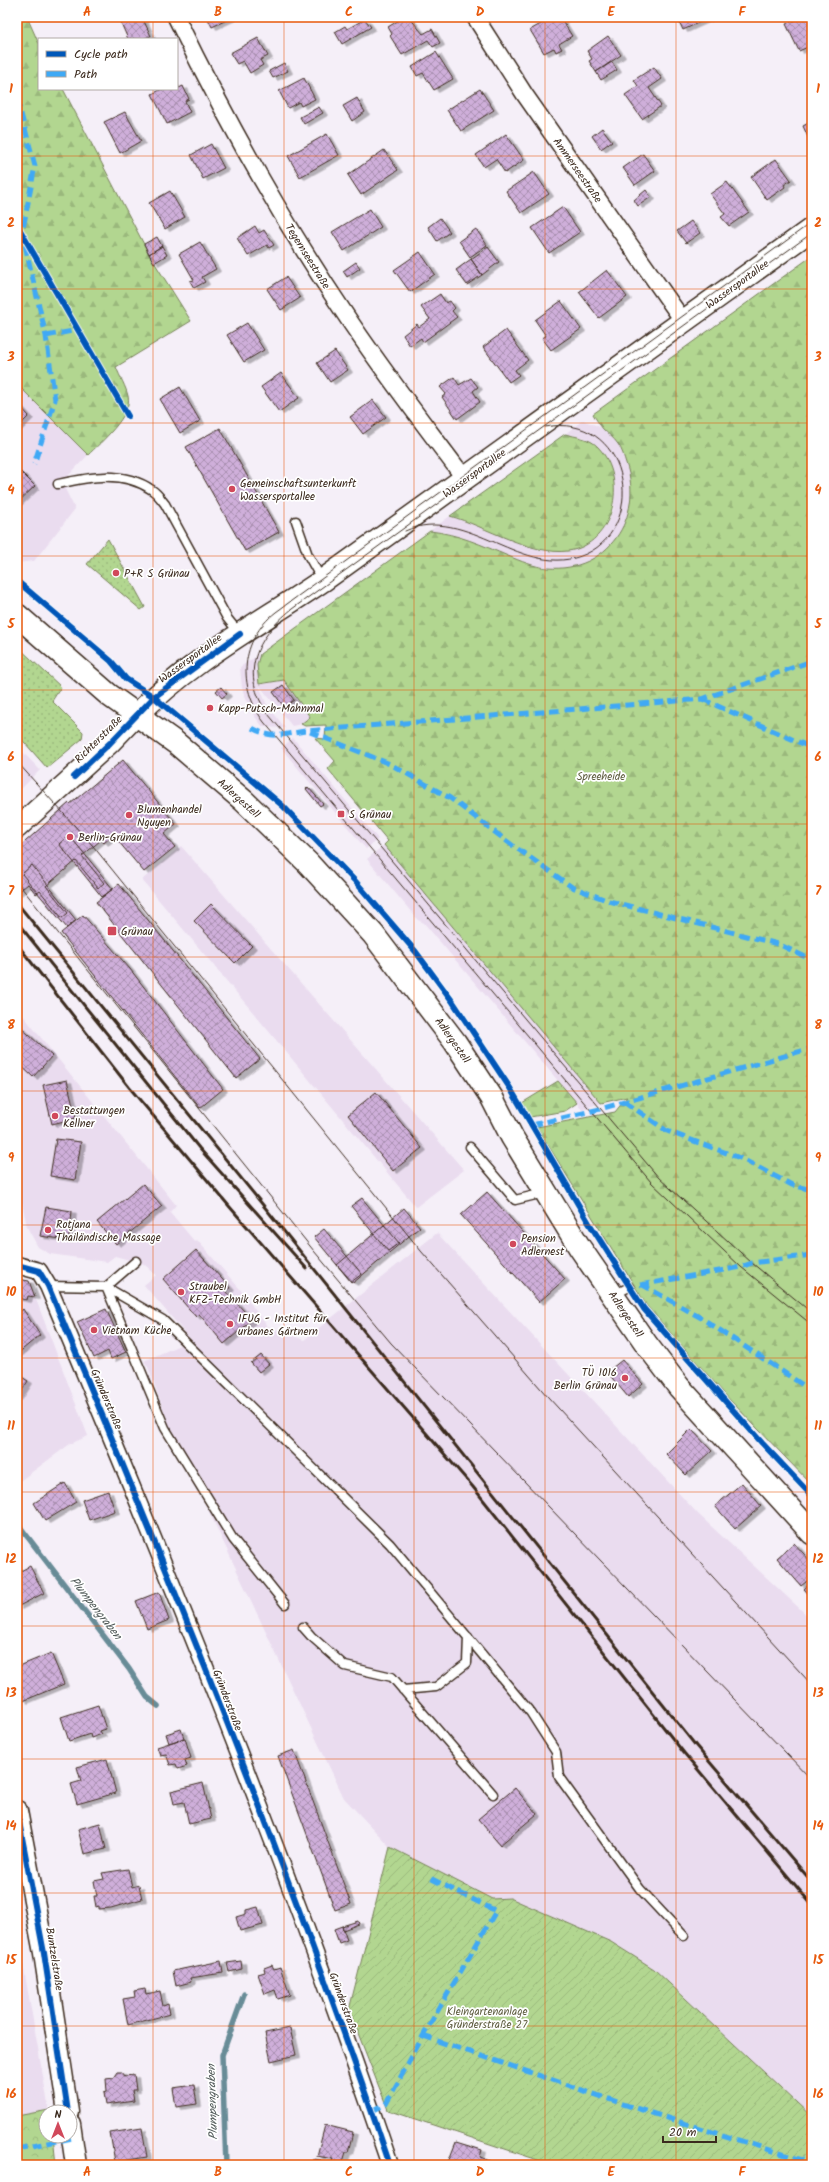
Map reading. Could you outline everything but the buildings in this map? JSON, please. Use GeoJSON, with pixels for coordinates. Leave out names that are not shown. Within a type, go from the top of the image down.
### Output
{"type":"FeatureCollection","features":[{"type":"Feature","properties":{"kind":"main road","name":"Wassersportallee"},"geometry":{"type":"LineString","coordinates":[[136,716],[173,682],[240,634],[269,617],[322,581],[465,480],[812,229]]}},
{"type":"Feature","properties":{"kind":"main road","name":"Adlergestell"},"geometry":{"type":"LineString","coordinates":[[17,615],[109,695],[136,716],[172,740],[244,801],[308,863],[373,934],[455,1042],[492,1098],[545,1192],[580,1248],[621,1291],[647,1345],[679,1387],[812,1533]]}},
{"type":"Feature","properties":{"kind":"street","name":"Tegernseestraße"},"geometry":{"type":"LineString","coordinates":[[176,17],[213,94],[306,254],[354,328],[465,480]]}},
{"type":"Feature","properties":{"kind":"street","name":"Ammerseestraße"},"geometry":{"type":"LineString","coordinates":[[475,17],[525,94],[684,322]]}},
{"type":"Feature","properties":{"kind":"street","name":"Richterstraße"},"geometry":{"type":"LineString","coordinates":[[17,828],[110,743],[136,716]]}},
{"type":"Feature","properties":{"kind":"street","name":"Gründerstraße"},"geometry":{"type":"LineString","coordinates":[[17,1265],[39,1270],[48,1286],[127,1473],[216,1696],[341,2021],[390,2165]]}},
{"type":"Feature","properties":{"kind":"street","name":"Buntzelstraße"},"geometry":{"type":"LineString","coordinates":[[17,1811],[44,1953],[67,2104]]}},
{"type":"Feature","properties":{"kind":"street"},"geometry":{"type":"LineString","coordinates":[[73,2144],[76,2165]]}},
{"type":"Feature","properties":{"kind":"lane"},"geometry":{"type":"LineString","coordinates":[[58,484],[87,477],[110,476],[133,481],[153,490],[164,504],[227,618],[240,634]]}},
{"type":"Feature","properties":{"kind":"lane"},"geometry":{"type":"LineString","coordinates":[[296,521],[308,555],[322,581]]}},
{"type":"Feature","properties":{"kind":"lane"},"geometry":{"type":"LineString","coordinates":[[470,1147],[515,1200],[545,1192]]}},
{"type":"Feature","properties":{"kind":"lane"},"geometry":{"type":"LineString","coordinates":[[106,1287],[136,1261]]}},
{"type":"Feature","properties":{"kind":"lane"},"geometry":{"type":"LineString","coordinates":[[48,1286],[106,1287],[163,1320],[390,1544],[531,1713],[556,1752],[560,1777],[640,1889],[684,1936]]}},
{"type":"Feature","properties":{"kind":"lane"},"geometry":{"type":"LineString","coordinates":[[106,1287],[165,1428],[233,1539],[285,1604]]}},
{"type":"Feature","properties":{"kind":"lane"},"geometry":{"type":"LineString","coordinates":[[303,1627],[345,1666],[392,1678],[494,1794]]}},
{"type":"Feature","properties":{"kind":"lane"},"geometry":{"type":"LineString","coordinates":[[403,1690],[436,1687],[467,1663],[468,1637]]}},
{"type":"Feature","properties":{"kind":"shaded area"},"geometry":{"type":"Polygon","coordinates":[[[17,384],[88,455],[68,476],[66,491],[75,509],[34,561],[17,563],[17,384]]]}},
{"type":"Feature","properties":{"kind":"shaded area"},"geometry":{"type":"Polygon","coordinates":[[[583,420],[602,428],[618,443],[627,464],[631,484],[631,506],[625,525],[616,540],[601,555],[585,564],[567,568],[548,568],[529,564],[447,533],[430,531],[450,516],[534,548],[551,552],[569,551],[596,538],[607,524],[614,508],[614,494],[585,438],[565,434],[583,420]]]}},
{"type":"Feature","properties":{"kind":"shaded area"},"geometry":{"type":"Polygon","coordinates":[[[260,654],[257,665],[284,680],[311,717],[301,724],[292,726],[259,685],[266,703],[285,728],[263,727],[250,710],[242,688],[240,667],[260,654]]]}},
{"type":"Feature","properties":{"kind":"shaded area"},"geometry":{"type":"Polygon","coordinates":[[[293,738],[378,839],[366,849],[281,748],[293,738]]]}},
{"type":"Feature","properties":{"kind":"shaded area"},"geometry":{"type":"Polygon","coordinates":[[[17,746],[40,770],[17,793],[17,746]]]}},
{"type":"Feature","properties":{"kind":"shaded area"},"geometry":{"type":"Polygon","coordinates":[[[384,845],[601,1103],[582,1109],[424,923],[418,920],[367,859],[384,845]]]}},
{"type":"Feature","properties":{"kind":"shaded area"},"geometry":{"type":"Polygon","coordinates":[[[181,846],[464,1170],[416,1207],[142,880],[181,846]]]}},
{"type":"Feature","properties":{"kind":"shaded area"},"geometry":{"type":"Polygon","coordinates":[[[17,1008],[176,1205],[170,1212],[195,1242],[197,1240],[239,1288],[267,1326],[304,1340],[437,1233],[698,1514],[812,1620],[812,2117],[654,1969],[611,1942],[510,1898],[492,1899],[390,1847],[344,1798],[172,1433],[148,1367],[144,1361],[191,1340],[144,1285],[156,1275],[144,1264],[115,1256],[107,1262],[50,1254],[38,1247],[27,1227],[17,1178],[17,1008]]]}},
{"type":"Feature","properties":{"kind":"shaded area"},"geometry":{"type":"Polygon","coordinates":[[[18,1279],[29,1281],[88,1436],[70,1444],[17,1483],[18,1279]]]}},
{"type":"Feature","properties":{"kind":"shaded area"},"geometry":{"type":"Polygon","coordinates":[[[17,1930],[48,2104],[38,2104],[38,2112],[17,2116],[17,1930]]]}},
{"type":"Feature","properties":{"kind":"green space"},"geometry":{"type":"Polygon","coordinates":[[[17,17],[27,17],[38,42],[38,90],[64,90],[149,254],[191,321],[116,367],[128,396],[126,412],[107,436],[88,455],[17,384],[17,17]]]}},
{"type":"Feature","properties":{"kind":"green space","name":"Spreeheide"},"geometry":{"type":"Polygon","coordinates":[[[812,256],[812,1485],[730,1400],[647,1306],[537,1127],[615,1112],[627,1097],[601,1103],[384,845],[388,841],[328,769],[335,761],[315,738],[325,739],[326,725],[305,726],[301,724],[310,717],[284,680],[259,684],[257,665],[260,654],[430,531],[460,537],[523,562],[548,568],[569,567],[588,561],[604,551],[616,538],[625,521],[630,503],[631,483],[621,448],[603,429],[593,414],[812,256]]]}},
{"type":"Feature","properties":{"kind":"green space"},"geometry":{"type":"Polygon","coordinates":[[[565,434],[583,438],[595,444],[607,460],[613,476],[614,492],[612,509],[606,524],[596,537],[584,546],[568,551],[539,549],[524,545],[450,516],[565,434]]]}},
{"type":"Feature","properties":{"kind":"green space"},"geometry":{"type":"Polygon","coordinates":[[[108,539],[145,607],[141,610],[87,564],[108,539]]]}},
{"type":"Feature","properties":{"kind":"green space"},"geometry":{"type":"Polygon","coordinates":[[[17,646],[61,687],[52,701],[83,732],[82,739],[47,768],[17,734],[17,646]]]}},
{"type":"Feature","properties":{"kind":"green space"},"geometry":{"type":"Polygon","coordinates":[[[558,1081],[577,1103],[565,1111],[530,1117],[522,1103],[558,1081]]]}},
{"type":"Feature","properties":{"kind":"green space","name":"Kleingartenanlage Gründerstraße 27"},"geometry":{"type":"Polygon","coordinates":[[[390,1847],[492,1899],[510,1898],[611,1942],[654,1969],[812,2117],[812,2165],[553,2165],[388,2110],[349,2010],[390,1847]]]}},
{"type":"Feature","properties":{"kind":"green space"},"geometry":{"type":"Polygon","coordinates":[[[38,2112],[38,2144],[54,2144],[56,2165],[17,2165],[17,2116],[38,2112]]]}},
{"type":"Feature","properties":{"kind":"waterway","name":"Plumpengraben"},"geometry":{"type":"LineString","coordinates":[[17,1523],[129,1669],[147,1697],[158,1706]]}},
{"type":"Feature","properties":{"kind":"waterway","name":"Plumpengraben"},"geometry":{"type":"LineString","coordinates":[[226,2165],[222,2055],[244,1994]]}},
{"type":"Feature","properties":{"kind":"tram line"},"geometry":{"type":"LineString","coordinates":[[812,222],[276,612],[264,623],[255,636],[249,650],[246,664],[246,679],[249,694],[255,708],[264,722],[651,1182],[741,1267],[812,1325]]}},
{"type":"Feature","properties":{"kind":"tram line"},"geometry":{"type":"LineString","coordinates":[[812,233],[292,609],[279,620],[261,644],[253,670],[254,684],[259,699],[268,714],[659,1178],[752,1263],[812,1313]]}},
{"type":"Feature","properties":{"kind":"tram line"},"geometry":{"type":"LineString","coordinates":[[405,531],[428,525],[451,527],[473,533],[518,552],[540,558],[563,560],[586,554],[606,539],[618,519],[623,496],[621,473],[611,452],[595,436],[573,427],[545,427]]}},
{"type":"Feature","properties":{"kind":"tram line"},"geometry":{"type":"LineString","coordinates":[[17,762],[93,846],[421,1251],[548,1397],[812,1685]]}},
{"type":"Feature","properties":{"kind":"tram line"},"geometry":{"type":"LineString","coordinates":[[17,882],[314,1251],[391,1343],[812,1780]]}},
{"type":"Feature","properties":{"kind":"railway"},"geometry":{"type":"LineString","coordinates":[[17,903],[267,1210],[696,1746],[812,1882]]}},
{"type":"Feature","properties":{"kind":"railway"},"geometry":{"type":"LineString","coordinates":[[17,922],[199,1148],[307,1269]]}},
{"type":"Feature","properties":{"kind":"railway"},"geometry":{"type":"LineString","coordinates":[[17,944],[129,1087],[229,1206],[473,1487],[684,1753],[812,1905]]}},
{"type":"Feature","properties":{"kind":"marked path"},"geometry":{"type":"LineString","coordinates":[[17,99],[35,166],[22,234]]}},
{"type":"Feature","properties":{"kind":"marked path"},"geometry":{"type":"LineString","coordinates":[[25,245],[46,336],[55,400],[34,464]]}},
{"type":"Feature","properties":{"kind":"marked path"},"geometry":{"type":"LineString","coordinates":[[46,336],[78,330]]}},
{"type":"Feature","properties":{"kind":"marked path"},"geometry":{"type":"LineString","coordinates":[[252,728],[266,734],[285,735],[306,731],[702,699],[812,661]]}},
{"type":"Feature","properties":{"kind":"marked path"},"geometry":{"type":"LineString","coordinates":[[702,699],[812,748]]}},
{"type":"Feature","properties":{"kind":"marked path"},"geometry":{"type":"LineString","coordinates":[[310,732],[390,764],[450,798],[512,845],[572,887],[609,901],[778,944],[812,960]]}},
{"type":"Feature","properties":{"kind":"marked path"},"geometry":{"type":"LineString","coordinates":[[532,1125],[600,1109],[812,1048]]}},
{"type":"Feature","properties":{"kind":"marked path"},"geometry":{"type":"LineString","coordinates":[[625,1102],[667,1131],[740,1158],[792,1185],[812,1190]]}},
{"type":"Feature","properties":{"kind":"marked path"},"geometry":{"type":"LineString","coordinates":[[640,1285],[741,1267],[752,1263],[812,1255]]}},
{"type":"Feature","properties":{"kind":"marked path"},"geometry":{"type":"LineString","coordinates":[[641,1284],[703,1319],[812,1391]]}},
{"type":"Feature","properties":{"kind":"marked path"},"geometry":{"type":"LineString","coordinates":[[372,2111],[386,2104],[423,2036],[496,1911],[430,1878]]}},
{"type":"Feature","properties":{"kind":"marked path"},"geometry":{"type":"LineString","coordinates":[[423,2036],[629,2106],[812,2163]]}},
{"type":"Feature","properties":{"kind":"marked path"},"geometry":{"type":"LineString","coordinates":[[17,2149],[42,2144]]}},
{"type":"Feature","properties":{"kind":"cycle path"},"geometry":{"type":"LineString","coordinates":[[17,225],[128,416]]}},
{"type":"Feature","properties":{"kind":"cycle path"},"geometry":{"type":"LineString","coordinates":[[17,581],[111,661],[126,679],[154,697],[283,806],[355,881],[416,952],[453,1002],[510,1088],[589,1223],[644,1309],[762,1443],[812,1496]]}},
{"type":"Feature","properties":{"kind":"cycle path"},"geometry":{"type":"LineString","coordinates":[[74,777],[110,743],[154,697],[240,634]]}},
{"type":"Feature","properties":{"kind":"cycle path"},"geometry":{"type":"LineString","coordinates":[[17,1265],[39,1271],[48,1286],[139,1503],[270,1832],[390,2165]]}},
{"type":"Feature","properties":{"kind":"cycle path"},"geometry":{"type":"LineString","coordinates":[[17,1811],[44,1953],[67,2104]]}},
{"type":"Feature","properties":{"kind":"place","name":"Gemeinschaftsunterkunft Wassersportallee"},"geometry":{"type":"Point","coordinates":[232,489]}},
{"type":"Feature","properties":{"kind":"place","name":"P+R S Grünau"},"geometry":{"type":"Point","coordinates":[116,573]}},
{"type":"Feature","properties":{"kind":"place","name":"Kapp-Putsch-Mahnmal"},"geometry":{"type":"Point","coordinates":[210,708]}},
{"type":"Feature","properties":{"kind":"place","name":"S Grünau"},"geometry":{"type":"Point","coordinates":[341,814]}},
{"type":"Feature","properties":{"kind":"place","name":"Blumenhandel Nguyen"},"geometry":{"type":"Point","coordinates":[129,815]}},
{"type":"Feature","properties":{"kind":"place","name":"Berlin-Grünau"},"geometry":{"type":"Point","coordinates":[70,837]}},
{"type":"Feature","properties":{"kind":"place","name":"Grünau"},"geometry":{"type":"Point","coordinates":[112,931]}},
{"type":"Feature","properties":{"kind":"place","name":"Bestattungen Kellner"},"geometry":{"type":"Point","coordinates":[55,1116]}},
{"type":"Feature","properties":{"kind":"place","name":"Rotjana Thailändische Massage"},"geometry":{"type":"Point","coordinates":[48,1230]}},
{"type":"Feature","properties":{"kind":"place","name":"Pension Adlernest"},"geometry":{"type":"Point","coordinates":[513,1244]}},
{"type":"Feature","properties":{"kind":"place","name":"Straubel KFZ-Technik GmbH"},"geometry":{"type":"Point","coordinates":[181,1292]}},
{"type":"Feature","properties":{"kind":"place","name":"IFUG - Institut für urbanes Gärtnern"},"geometry":{"type":"Point","coordinates":[230,1324]}},
{"type":"Feature","properties":{"kind":"place","name":"Vietnam Küche"},"geometry":{"type":"Point","coordinates":[94,1330]}},
{"type":"Feature","properties":{"kind":"place","name":"TÜ 1016 Berlin Grünau"},"geometry":{"type":"Point","coordinates":[625,1378]}}]}
